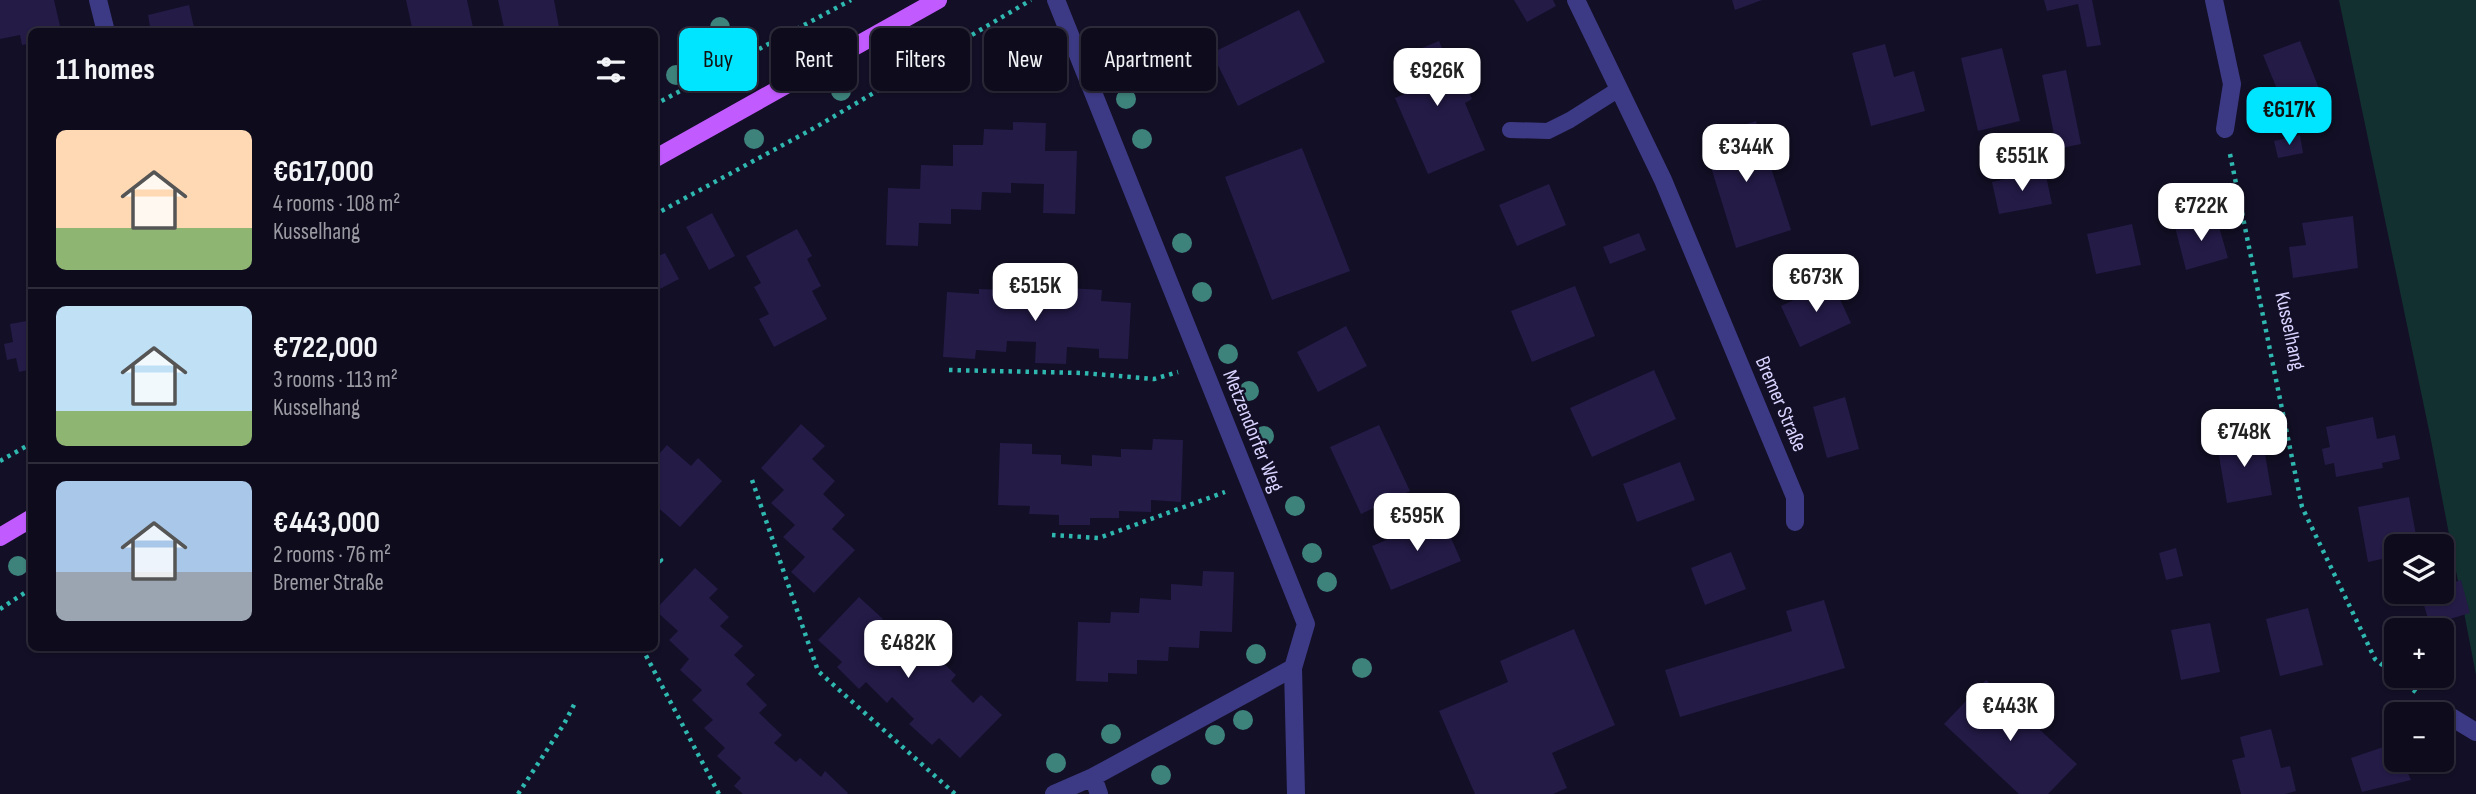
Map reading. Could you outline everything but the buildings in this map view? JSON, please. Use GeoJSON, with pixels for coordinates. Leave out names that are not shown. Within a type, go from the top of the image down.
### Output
{"type":"FeatureCollection","features":[{"type":"Feature","properties":{"kind":"main road"},"geometry":{"type":"LineString","coordinates":[[658,157],[939,0]]}},
{"type":"Feature","properties":{"kind":"main road"},"geometry":{"type":"LineString","coordinates":[[0,537],[28,520]]}},
{"type":"Feature","properties":{"kind":"street"},"geometry":{"type":"LineString","coordinates":[[98,0],[105,28]]}},
{"type":"Feature","properties":{"kind":"street","name":"Metzendorfer Weg"},"geometry":{"type":"LineString","coordinates":[[1055,0],[1306,624],[1293,668],[1296,794]]}},
{"type":"Feature","properties":{"kind":"street","name":"Bremer Straße"},"geometry":{"type":"LineString","coordinates":[[1576,0],[1663,180],[1795,497],[1795,522]]}},
{"type":"Feature","properties":{"kind":"street"},"geometry":{"type":"LineString","coordinates":[[2214,0],[2232,84],[2225,129]]}},
{"type":"Feature","properties":{"kind":"street"},"geometry":{"type":"LineString","coordinates":[[1054,794],[1096,785],[1293,668]]}},
{"type":"Feature","properties":{"kind":"street"},"geometry":{"type":"LineString","coordinates":[[2454,719],[2476,732]]}},
{"type":"Feature","properties":{"kind":"lane"},"geometry":{"type":"LineString","coordinates":[[1510,130],[1548,131],[1619,89]]}},
{"type":"Feature","properties":{"kind":"path"},"geometry":{"type":"LineString","coordinates":[[658,104],[851,0]]}},
{"type":"Feature","properties":{"kind":"path"},"geometry":{"type":"LineString","coordinates":[[658,213],[816,127],[1032,0]]}},
{"type":"Feature","properties":{"kind":"path","name":"Kusselhang"},"geometry":{"type":"LineString","coordinates":[[2225,129],[2302,507],[2375,659],[2429,702]]}},
{"type":"Feature","properties":{"kind":"path"},"geometry":{"type":"LineString","coordinates":[[949,370],[1083,373],[1154,379],[1202,365]]}},
{"type":"Feature","properties":{"kind":"path"},"geometry":{"type":"LineString","coordinates":[[0,461],[28,445]]}},
{"type":"Feature","properties":{"kind":"path"},"geometry":{"type":"LineString","coordinates":[[752,480],[818,671],[955,794]]}},
{"type":"Feature","properties":{"kind":"path"},"geometry":{"type":"LineString","coordinates":[[1052,535],[1099,538],[1249,483]]}},
{"type":"Feature","properties":{"kind":"path"},"geometry":{"type":"LineString","coordinates":[[0,609],[28,591]]}},
{"type":"Feature","properties":{"kind":"path"},"geometry":{"type":"LineString","coordinates":[[644,651],[719,794]]}},
{"type":"Feature","properties":{"kind":"path"},"geometry":{"type":"LineString","coordinates":[[518,794],[576,701]]}},
{"type":"Feature","properties":{"kind":"green space"},"geometry":{"type":"Polygon","coordinates":[[[2339,0],[2476,0],[2476,675],[2454,560],[2454,534],[2449,534],[2339,0]]]}}]}
